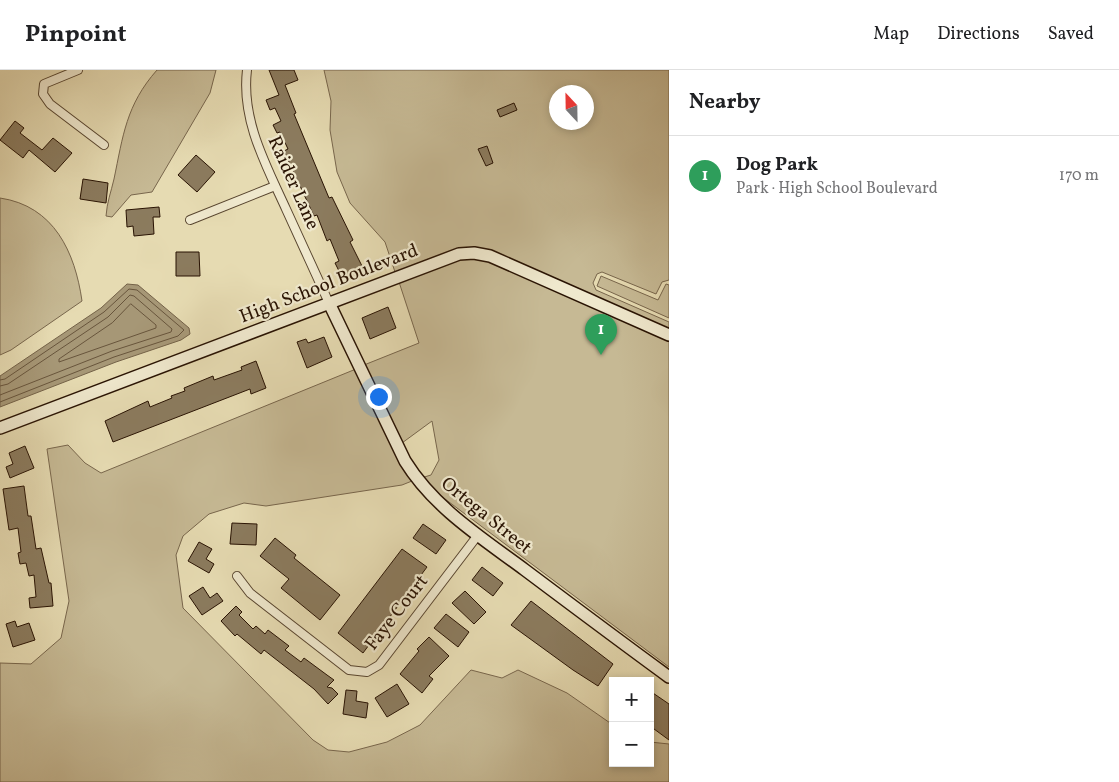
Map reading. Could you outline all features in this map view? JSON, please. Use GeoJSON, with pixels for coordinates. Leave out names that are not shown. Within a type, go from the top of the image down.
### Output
{"type":"FeatureCollection","features":[{"type":"Feature","properties":{"kind":"street"},"geometry":{"type":"LineString","coordinates":[[78,70],[44,84],[43,94],[50,104],[104,145]]}},
{"type":"Feature","properties":{"kind":"street","name":"Raider Lane"},"geometry":{"type":"LineString","coordinates":[[247,70],[246,90],[251,125],[275,186],[329,303]]}},
{"type":"Feature","properties":{"kind":"street"},"geometry":{"type":"LineString","coordinates":[[190,220],[275,186]]}},
{"type":"Feature","properties":{"kind":"street","name":"High School Boulevard"},"geometry":{"type":"LineString","coordinates":[[0,428],[444,258],[474,253],[490,256],[669,335]]}},
{"type":"Feature","properties":{"kind":"street","name":"Ortega Street"},"geometry":{"type":"LineString","coordinates":[[329,303],[405,461],[417,480],[438,503],[478,535],[669,677]]}},
{"type":"Feature","properties":{"kind":"street","name":"Faye Court"},"geometry":{"type":"LineString","coordinates":[[237,576],[250,593],[350,670],[367,672],[379,665],[478,535]]}},
{"type":"Feature","properties":{"kind":"shaded area"},"geometry":{"type":"Polygon","coordinates":[[[157,70],[216,70],[210,93],[152,192],[131,195],[112,217],[106,216],[127,121],[138,96],[157,70]]]}},
{"type":"Feature","properties":{"kind":"shaded area"},"geometry":{"type":"Polygon","coordinates":[[[324,70],[669,70],[669,280],[662,282],[656,294],[602,272],[597,274],[593,283],[596,290],[669,322],[669,330],[490,251],[458,249],[395,272],[385,242],[350,203],[337,172],[330,130],[331,101],[324,70]]]}},
{"type":"Feature","properties":{"kind":"shaded area"},"geometry":{"type":"Polygon","coordinates":[[[0,198],[19,203],[35,211],[48,221],[59,234],[74,265],[82,301],[11,350],[0,355],[0,198]]]}},
{"type":"Feature","properties":{"kind":"shaded area"},"geometry":{"type":"Polygon","coordinates":[[[474,258],[489,261],[669,340],[669,667],[433,490],[421,478],[431,475],[439,460],[432,421],[402,443],[364,365],[419,343],[399,282],[460,259],[474,258]]]}},
{"type":"Feature","properties":{"kind":"shaded area"},"geometry":{"type":"Polygon","coordinates":[[[601,276],[658,300],[666,284],[669,285],[669,318],[597,286],[601,276]]]}},
{"type":"Feature","properties":{"kind":"shaded area"},"geometry":{"type":"Polygon","coordinates":[[[356,369],[401,463],[412,481],[402,485],[266,506],[244,503],[209,514],[183,536],[176,555],[183,608],[313,740],[328,750],[349,752],[387,742],[420,725],[471,670],[502,678],[518,670],[567,693],[609,722],[609,767],[654,767],[654,742],[669,744],[669,782],[0,782],[0,663],[31,664],[61,638],[69,601],[47,449],[68,445],[85,463],[101,473],[356,369]]]}},
{"type":"Feature","properties":{"kind":"water"},"geometry":{"type":"Polygon","coordinates":[[[127,284],[138,285],[189,328],[190,334],[181,340],[116,362],[0,407],[0,376],[101,308],[127,284]]]}},
{"type":"Feature","properties":{"kind":"building"},"geometry":{"type":"Polygon","coordinates":[[[269,70],[294,70],[298,80],[285,85],[296,113],[294,114],[329,198],[332,197],[353,240],[350,242],[365,272],[345,283],[335,263],[339,261],[330,239],[327,241],[317,215],[314,216],[284,151],[288,149],[280,132],[277,133],[273,125],[281,121],[275,108],[270,110],[266,100],[279,95],[269,70]]]}},
{"type":"Feature","properties":{"kind":"building"},"geometry":{"type":"Polygon","coordinates":[[[514,103],[517,110],[500,117],[497,110],[514,103]]]}},
{"type":"Feature","properties":{"kind":"building"},"geometry":{"type":"Polygon","coordinates":[[[15,121],[24,128],[20,133],[42,150],[53,138],[72,153],[55,172],[29,150],[23,158],[0,140],[15,121]]]}},
{"type":"Feature","properties":{"kind":"building"},"geometry":{"type":"Polygon","coordinates":[[[487,146],[493,163],[486,166],[478,149],[487,146]]]}},
{"type":"Feature","properties":{"kind":"building"},"geometry":{"type":"Polygon","coordinates":[[[196,155],[215,172],[197,192],[178,175],[196,155]]]}},
{"type":"Feature","properties":{"kind":"building"},"geometry":{"type":"Polygon","coordinates":[[[83,179],[108,183],[106,203],[80,199],[83,179]]]}},
{"type":"Feature","properties":{"kind":"building"},"geometry":{"type":"Polygon","coordinates":[[[159,207],[160,217],[153,217],[154,234],[134,236],[133,226],[127,227],[126,210],[159,207]]]}},
{"type":"Feature","properties":{"kind":"building"},"geometry":{"type":"Polygon","coordinates":[[[176,252],[199,252],[200,276],[176,276],[176,252]]]}},
{"type":"Feature","properties":{"kind":"building"},"geometry":{"type":"Polygon","coordinates":[[[388,307],[396,328],[370,339],[362,318],[388,307]]]}},
{"type":"Feature","properties":{"kind":"building"},"geometry":{"type":"Polygon","coordinates":[[[324,337],[332,357],[307,368],[297,342],[306,339],[308,343],[324,337]]]}},
{"type":"Feature","properties":{"kind":"building"},"geometry":{"type":"Polygon","coordinates":[[[256,361],[266,388],[251,394],[250,389],[113,442],[105,421],[148,401],[150,407],[185,391],[184,388],[213,376],[214,380],[242,370],[241,367],[256,361]]]}},
{"type":"Feature","properties":{"kind":"building"},"geometry":{"type":"Polygon","coordinates":[[[25,446],[34,468],[10,478],[6,467],[13,464],[9,453],[25,446]]]}},
{"type":"Feature","properties":{"kind":"building"},"geometry":{"type":"Polygon","coordinates":[[[24,486],[28,516],[31,516],[36,549],[41,548],[49,583],[51,583],[53,606],[30,608],[29,598],[36,597],[34,575],[29,576],[26,563],[20,564],[18,553],[21,552],[18,528],[9,530],[3,489],[24,486]]]}},
{"type":"Feature","properties":{"kind":"building"},"geometry":{"type":"Polygon","coordinates":[[[232,523],[257,524],[256,545],[230,544],[232,523]]]}},
{"type":"Feature","properties":{"kind":"building"},"geometry":{"type":"Polygon","coordinates":[[[423,524],[446,540],[436,554],[413,538],[423,524]]]}},
{"type":"Feature","properties":{"kind":"building"},"geometry":{"type":"Polygon","coordinates":[[[275,538],[296,555],[294,558],[340,595],[320,620],[281,588],[289,579],[260,556],[275,538]]]}},
{"type":"Feature","properties":{"kind":"building"},"geometry":{"type":"Polygon","coordinates":[[[199,542],[212,549],[206,559],[214,564],[209,573],[188,561],[199,542]]]}},
{"type":"Feature","properties":{"kind":"building"},"geometry":{"type":"Polygon","coordinates":[[[402,549],[427,567],[363,653],[338,633],[402,549]]]}},
{"type":"Feature","properties":{"kind":"building"},"geometry":{"type":"Polygon","coordinates":[[[482,567],[503,583],[493,596],[472,580],[482,567]]]}},
{"type":"Feature","properties":{"kind":"building"},"geometry":{"type":"Polygon","coordinates":[[[203,587],[210,598],[217,593],[223,601],[202,615],[189,596],[203,587]]]}},
{"type":"Feature","properties":{"kind":"building"},"geometry":{"type":"Polygon","coordinates":[[[465,591],[486,612],[474,624],[452,603],[465,591]]]}},
{"type":"Feature","properties":{"kind":"building"},"geometry":{"type":"Polygon","coordinates":[[[531,601],[613,664],[598,686],[511,625],[531,601]]]}},
{"type":"Feature","properties":{"kind":"building"},"geometry":{"type":"Polygon","coordinates":[[[236,606],[242,612],[239,615],[253,629],[256,626],[265,634],[268,630],[289,646],[285,650],[301,662],[304,658],[334,680],[327,687],[332,688],[338,694],[328,704],[314,689],[264,650],[261,654],[237,634],[235,636],[221,621],[236,606]]]}},
{"type":"Feature","properties":{"kind":"building"},"geometry":{"type":"Polygon","coordinates":[[[446,614],[469,632],[458,647],[434,628],[446,614]]]}},
{"type":"Feature","properties":{"kind":"building"},"geometry":{"type":"Polygon","coordinates":[[[15,621],[17,627],[29,623],[35,640],[13,647],[6,624],[15,621]]]}},
{"type":"Feature","properties":{"kind":"building"},"geometry":{"type":"Polygon","coordinates":[[[429,637],[449,656],[429,676],[433,679],[422,693],[400,674],[419,651],[417,649],[429,637]]]}},
{"type":"Feature","properties":{"kind":"building"},"geometry":{"type":"Polygon","coordinates":[[[397,684],[409,704],[387,717],[375,698],[397,684]]]}},
{"type":"Feature","properties":{"kind":"building"},"geometry":{"type":"Polygon","coordinates":[[[346,690],[357,691],[356,701],[368,703],[366,718],[343,714],[346,690]]]}},
{"type":"Feature","properties":{"kind":"building"},"geometry":{"type":"Polygon","coordinates":[[[654,694],[669,704],[669,740],[654,729],[654,694]]]}},
{"type":"Feature","properties":{"kind":"place","name":"Dog Park"},"geometry":{"type":"Point","coordinates":[601,355]}}]}
